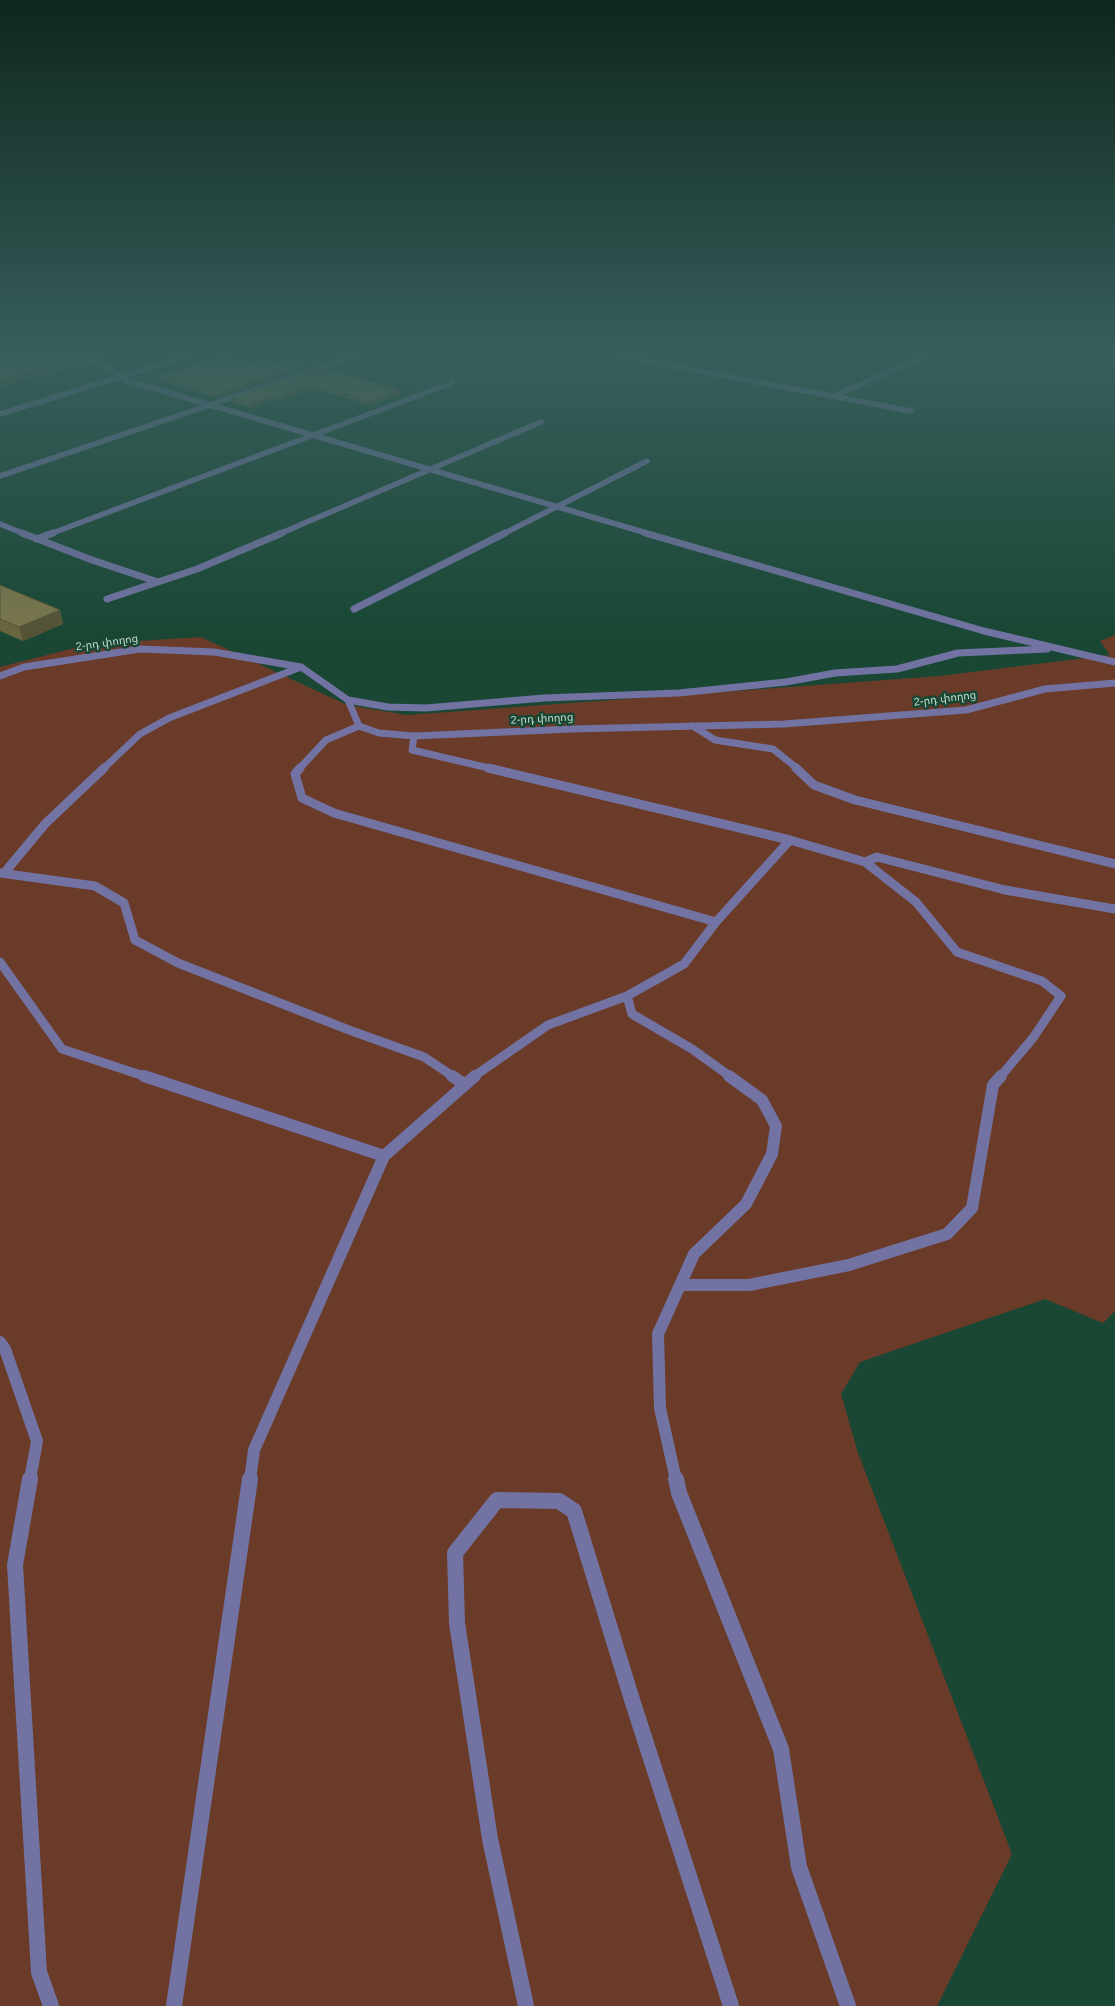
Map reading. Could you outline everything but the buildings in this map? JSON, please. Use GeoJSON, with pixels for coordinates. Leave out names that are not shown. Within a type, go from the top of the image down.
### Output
{"type":"FeatureCollection","features":[{"type":"Feature","properties":{"kind":"street"},"geometry":{"type":"LineString","coordinates":[[0,476],[88,447]]}},
{"type":"Feature","properties":{"kind":"street"},"geometry":{"type":"LineString","coordinates":[[36,539],[285,447]]}},
{"type":"Feature","properties":{"kind":"street"},"geometry":{"type":"LineString","coordinates":[[350,447],[984,631],[1115,662]]}},
{"type":"Feature","properties":{"kind":"street"},"geometry":{"type":"LineString","coordinates":[[107,599],[197,569],[483,447]]}},
{"type":"Feature","properties":{"kind":"street"},"geometry":{"type":"LineString","coordinates":[[354,609],[558,507],[647,460]]}},
{"type":"Feature","properties":{"kind":"street"},"geometry":{"type":"LineString","coordinates":[[2,526],[158,582]]}},
{"type":"Feature","properties":{"kind":"street"},"geometry":{"type":"LineString","coordinates":[[348,700],[388,707],[426,708],[544,698],[679,693],[786,682],[835,673],[897,669],[958,654],[1059,648]]}},
{"type":"Feature","properties":{"kind":"street","name":"2-րդ փողոց"},"geometry":{"type":"LineString","coordinates":[[0,676],[24,667],[140,649],[214,652],[301,667],[348,700]]}},
{"type":"Feature","properties":{"kind":"street"},"geometry":{"type":"LineString","coordinates":[[2,873],[45,824],[140,734],[169,718],[301,667]]}},
{"type":"Feature","properties":{"kind":"street","name":"2-րդ փողոց"},"geometry":{"type":"LineString","coordinates":[[359,726],[379,733],[414,736],[572,729],[784,724],[966,710],[1045,689],[1115,683]]}},
{"type":"Feature","properties":{"kind":"street"},"geometry":{"type":"LineString","coordinates":[[348,700],[359,726],[326,740],[295,774],[302,798],[334,813],[716,922]]}},
{"type":"Feature","properties":{"kind":"street"},"geometry":{"type":"LineString","coordinates":[[693,726],[715,740],[773,749],[786,758],[814,785],[855,800],[1115,864]]}},
{"type":"Feature","properties":{"kind":"street"},"geometry":{"type":"LineString","coordinates":[[414,736],[412,750],[790,840],[865,862],[916,902],[957,952],[1042,981],[1061,996],[1033,1038],[993,1084],[972,1208],[947,1234],[849,1266],[749,1285],[681,1285]]}},
{"type":"Feature","properties":{"kind":"street"},"geometry":{"type":"LineString","coordinates":[[174,2006],[254,1450],[384,1156],[464,1084],[548,1024],[627,996],[684,964],[716,922],[790,840]]}},
{"type":"Feature","properties":{"kind":"street"},"geometry":{"type":"LineString","coordinates":[[865,862],[877,857],[1005,890],[1115,909]]}},
{"type":"Feature","properties":{"kind":"street"},"geometry":{"type":"LineString","coordinates":[[2,873],[95,886],[124,903],[135,940],[178,963],[349,1030],[424,1057],[464,1084]]}},
{"type":"Feature","properties":{"kind":"street"},"geometry":{"type":"LineString","coordinates":[[0,962],[62,1049],[384,1156]]}},
{"type":"Feature","properties":{"kind":"street"},"geometry":{"type":"LineString","coordinates":[[627,996],[632,1014],[692,1049],[762,1100],[776,1126],[772,1154],[746,1204],[694,1254],[658,1334],[660,1408],[679,1493],[781,1749],[799,1868],[848,2006]]}},
{"type":"Feature","properties":{"kind":"street"},"geometry":{"type":"LineString","coordinates":[[0,1342],[5,1349],[37,1441],[15,1565],[40,1972],[51,2006]]}},
{"type":"Feature","properties":{"kind":"street"},"geometry":{"type":"LineString","coordinates":[[526,2006],[490,1839],[457,1623],[455,1553],[497,1500],[560,1500],[574,1511],[633,1703],[731,2006]]}},
{"type":"Feature","properties":{"kind":"shaded area"},"geometry":{"type":"Polygon","coordinates":[[[1115,635],[1115,1311],[1103,1323],[1045,1299],[860,1362],[841,1394],[858,1453],[1012,1854],[937,2006],[0,2006],[0,667],[90,644],[201,637],[347,705],[407,715],[940,676],[1110,655],[1100,641],[1115,635]]]}}]}
